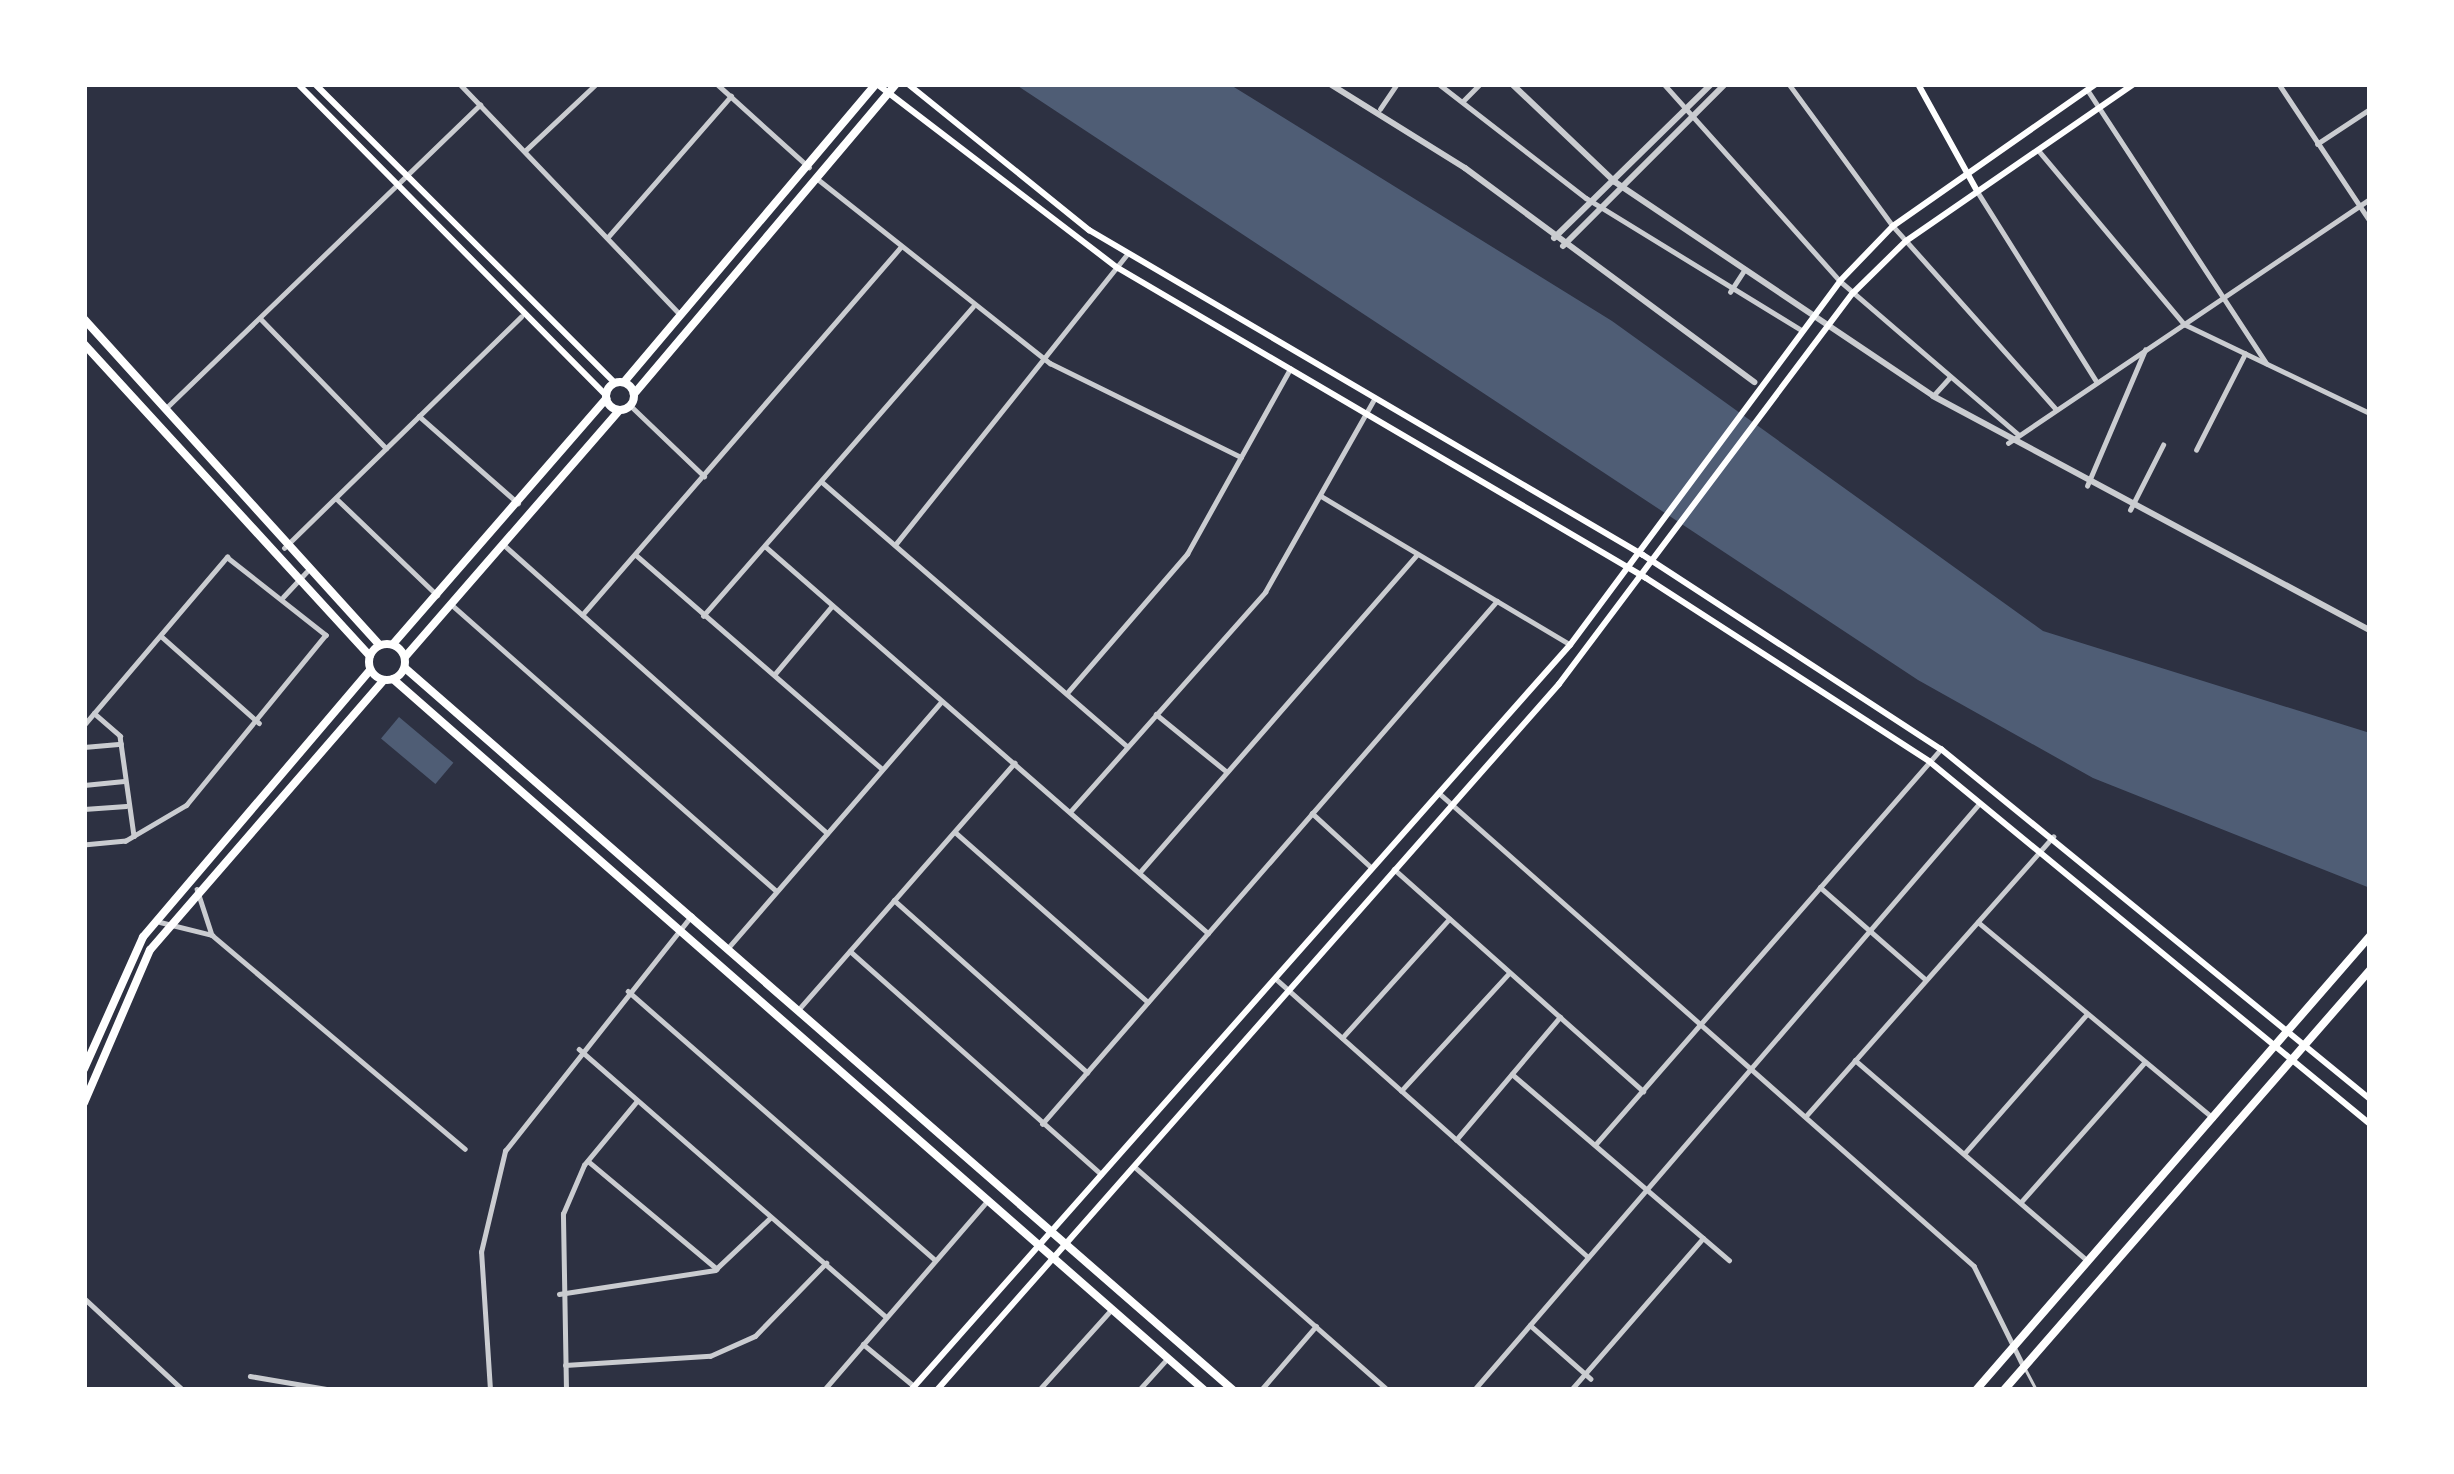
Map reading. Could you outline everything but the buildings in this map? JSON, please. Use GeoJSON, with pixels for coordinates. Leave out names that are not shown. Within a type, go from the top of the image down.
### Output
{"type":"FeatureCollection","features":[{"type":"Feature","properties":{"kind":"main road"},"geometry":{"type":"LineString","coordinates":[[298,84],[521,317],[620,410]]}},
{"type":"Feature","properties":{"kind":"main road"},"geometry":{"type":"LineString","coordinates":[[315,84],[632,399]]}},
{"type":"Feature","properties":{"kind":"main road"},"geometry":{"type":"LineString","coordinates":[[84,1069],[156,920],[370,670],[370,656],[380,645],[393,644],[437,595],[877,84],[925,126],[1118,268],[1632,569],[1930,762],[2300,1056],[2370,1124]]}},
{"type":"Feature","properties":{"kind":"main road"},"geometry":{"type":"LineString","coordinates":[[84,1102],[167,927],[197,889],[405,662],[896,84]]}},
{"type":"Feature","properties":{"kind":"main road"},"geometry":{"type":"LineString","coordinates":[[908,84],[1127,254],[1643,555],[1941,748],[2311,1043],[2370,1099]]}},
{"type":"Feature","properties":{"kind":"main road"},"geometry":{"type":"LineString","coordinates":[[1918,84],[1976,189]]}},
{"type":"Feature","properties":{"kind":"main road"},"geometry":{"type":"LineString","coordinates":[[912,1388],[1570,645],[1643,555],[1753,399],[1758,385],[1840,281],[1893,226],[2096,84]]}},
{"type":"Feature","properties":{"kind":"main road"},"geometry":{"type":"LineString","coordinates":[[937,1390],[1646,578],[1765,408],[1853,293],[1906,241],[2134,84]]}},
{"type":"Feature","properties":{"kind":"main road"},"geometry":{"type":"LineString","coordinates":[[925,126],[938,111]]}},
{"type":"Feature","properties":{"kind":"main road"},"geometry":{"type":"LineString","coordinates":[[740,247],[753,257]]}},
{"type":"Feature","properties":{"kind":"main road"},"geometry":{"type":"LineString","coordinates":[[84,319],[284,548],[380,645]]}},
{"type":"Feature","properties":{"kind":"main road"},"geometry":{"type":"LineString","coordinates":[[84,344],[296,584],[370,656]]}},
{"type":"Feature","properties":{"kind":"main road"},"geometry":{"type":"LineString","coordinates":[[561,452],[575,463]]}},
{"type":"Feature","properties":{"kind":"main road"},"geometry":{"type":"LineString","coordinates":[[1732,632],[1741,619]]}},
{"type":"Feature","properties":{"kind":"main road"},"geometry":{"type":"LineString","coordinates":[[393,644],[405,662],[691,916],[1233,1390]]}},
{"type":"Feature","properties":{"kind":"main road"},"geometry":{"type":"LineString","coordinates":[[370,670],[388,680],[680,928],[1204,1390]]}},
{"type":"Feature","properties":{"kind":"main road"},"geometry":{"type":"LineString","coordinates":[[1976,1390],[2370,936]]}},
{"type":"Feature","properties":{"kind":"main road"},"geometry":{"type":"LineString","coordinates":[[2004,1390],[2300,1056],[2370,970]]}},
{"type":"Feature","properties":{"kind":"street"},"geometry":{"type":"LineString","coordinates":[[460,84],[681,316]]}},
{"type":"Feature","properties":{"kind":"street"},"geometry":{"type":"LineString","coordinates":[[525,152],[596,84]]}},
{"type":"Feature","properties":{"kind":"street"},"geometry":{"type":"LineString","coordinates":[[717,84],[809,166]]}},
{"type":"Feature","properties":{"kind":"street"},"geometry":{"type":"LineString","coordinates":[[1330,84],[1380,109],[1758,385]]}},
{"type":"Feature","properties":{"kind":"street"},"geometry":{"type":"LineString","coordinates":[[1380,109],[1397,84]]}},
{"type":"Feature","properties":{"kind":"street"},"geometry":{"type":"LineString","coordinates":[[1439,84],[1586,198],[1730,292],[1803,331]]}},
{"type":"Feature","properties":{"kind":"street"},"geometry":{"type":"LineString","coordinates":[[1462,102],[1480,84]]}},
{"type":"Feature","properties":{"kind":"street"},"geometry":{"type":"LineString","coordinates":[[1512,84],[1615,182],[1933,396],[2131,510],[2370,630]]}},
{"type":"Feature","properties":{"kind":"street"},"geometry":{"type":"LineString","coordinates":[[1664,84],[1683,112],[1840,281],[2019,436]]}},
{"type":"Feature","properties":{"kind":"street"},"geometry":{"type":"LineString","coordinates":[[1563,246],[1595,203],[1711,84]]}},
{"type":"Feature","properties":{"kind":"street"},"geometry":{"type":"LineString","coordinates":[[1554,238],[1607,175],[1725,84]]}},
{"type":"Feature","properties":{"kind":"street"},"geometry":{"type":"LineString","coordinates":[[1790,84],[1893,226],[2057,410]]}},
{"type":"Feature","properties":{"kind":"street"},"geometry":{"type":"LineString","coordinates":[[2279,84],[2357,208],[2370,221]]}},
{"type":"Feature","properties":{"kind":"street"},"geometry":{"type":"LineString","coordinates":[[2088,89],[2227,296],[2266,363]]}},
{"type":"Feature","properties":{"kind":"street"},"geometry":{"type":"LineString","coordinates":[[608,237],[730,96]]}},
{"type":"Feature","properties":{"kind":"street"},"geometry":{"type":"LineString","coordinates":[[164,410],[480,105]]}},
{"type":"Feature","properties":{"kind":"street"},"geometry":{"type":"LineString","coordinates":[[2317,145],[2370,109]]}},
{"type":"Feature","properties":{"kind":"street"},"geometry":{"type":"LineString","coordinates":[[2037,148],[2184,324],[2370,413]]}},
{"type":"Feature","properties":{"kind":"street"},"geometry":{"type":"LineString","coordinates":[[819,180],[1050,363],[1241,457]]}},
{"type":"Feature","properties":{"kind":"street"},"geometry":{"type":"LineString","coordinates":[[1976,189],[2098,382]]}},
{"type":"Feature","properties":{"kind":"street"},"geometry":{"type":"LineString","coordinates":[[2008,442],[2370,199]]}},
{"type":"Feature","properties":{"kind":"street"},"geometry":{"type":"LineString","coordinates":[[582,615],[902,247]]}},
{"type":"Feature","properties":{"kind":"street"},"geometry":{"type":"LineString","coordinates":[[895,545],[1050,363],[1127,254]]}},
{"type":"Feature","properties":{"kind":"street"},"geometry":{"type":"LineString","coordinates":[[1730,292],[1745,269]]}},
{"type":"Feature","properties":{"kind":"street"},"geometry":{"type":"LineString","coordinates":[[703,616],[974,307]]}},
{"type":"Feature","properties":{"kind":"street"},"geometry":{"type":"LineString","coordinates":[[284,548],[521,317]]}},
{"type":"Feature","properties":{"kind":"street"},"geometry":{"type":"LineString","coordinates":[[260,318],[386,448]]}},
{"type":"Feature","properties":{"kind":"street"},"geometry":{"type":"LineString","coordinates":[[2087,486],[2145,350]]}},
{"type":"Feature","properties":{"kind":"street"},"geometry":{"type":"LineString","coordinates":[[2195,450],[2246,353]]}},
{"type":"Feature","properties":{"kind":"street"},"geometry":{"type":"LineString","coordinates":[[1067,694],[1187,554],[1290,369]]}},
{"type":"Feature","properties":{"kind":"street"},"geometry":{"type":"LineString","coordinates":[[1933,396],[1949,377]]}},
{"type":"Feature","properties":{"kind":"street"},"geometry":{"type":"LineString","coordinates":[[1070,812],[1265,592],[1375,396]]}},
{"type":"Feature","properties":{"kind":"street"},"geometry":{"type":"LineString","coordinates":[[632,399],[704,476]]}},
{"type":"Feature","properties":{"kind":"street"},"geometry":{"type":"LineString","coordinates":[[419,416],[518,503]]}},
{"type":"Feature","properties":{"kind":"street"},"geometry":{"type":"LineString","coordinates":[[2131,510],[2163,445]]}},
{"type":"Feature","properties":{"kind":"street"},"geometry":{"type":"LineString","coordinates":[[822,482],[1128,746]]}},
{"type":"Feature","properties":{"kind":"street"},"geometry":{"type":"LineString","coordinates":[[1321,496],[1570,645]]}},
{"type":"Feature","properties":{"kind":"street"},"geometry":{"type":"LineString","coordinates":[[336,497],[437,595]]}},
{"type":"Feature","properties":{"kind":"street"},"geometry":{"type":"LineString","coordinates":[[504,545],[827,833]]}},
{"type":"Feature","properties":{"kind":"street"},"geometry":{"type":"LineString","coordinates":[[766,547],[1208,933]]}},
{"type":"Feature","properties":{"kind":"street"},"geometry":{"type":"LineString","coordinates":[[636,556],[882,770]]}},
{"type":"Feature","properties":{"kind":"street"},"geometry":{"type":"LineString","coordinates":[[1139,873],[1417,556]]}},
{"type":"Feature","properties":{"kind":"street"},"geometry":{"type":"LineString","coordinates":[[84,725],[227,557],[283,597],[328,641],[187,805],[134,836],[84,845]]}},
{"type":"Feature","properties":{"kind":"street"},"geometry":{"type":"LineString","coordinates":[[283,597],[306,572]]}},
{"type":"Feature","properties":{"kind":"street"},"geometry":{"type":"LineString","coordinates":[[1042,1124],[1497,601]]}},
{"type":"Feature","properties":{"kind":"street"},"geometry":{"type":"LineString","coordinates":[[452,605],[776,891]]}},
{"type":"Feature","properties":{"kind":"street"},"geometry":{"type":"LineString","coordinates":[[772,677],[832,606]]}},
{"type":"Feature","properties":{"kind":"street"},"geometry":{"type":"LineString","coordinates":[[160,636],[260,723]]}},
{"type":"Feature","properties":{"kind":"street"},"geometry":{"type":"LineString","coordinates":[[728,948],[942,701]]}},
{"type":"Feature","properties":{"kind":"street"},"geometry":{"type":"LineString","coordinates":[[94,713],[121,744],[134,836]]}},
{"type":"Feature","properties":{"kind":"street"},"geometry":{"type":"LineString","coordinates":[[1156,714],[1227,772]]}},
{"type":"Feature","properties":{"kind":"street"},"geometry":{"type":"LineString","coordinates":[[84,747],[121,744]]}},
{"type":"Feature","properties":{"kind":"street"},"geometry":{"type":"LineString","coordinates":[[1595,1145],[1941,748]]}},
{"type":"Feature","properties":{"kind":"street"},"geometry":{"type":"LineString","coordinates":[[799,1009],[1014,764]]}},
{"type":"Feature","properties":{"kind":"street"},"geometry":{"type":"LineString","coordinates":[[84,785],[124,781]]}},
{"type":"Feature","properties":{"kind":"street"},"geometry":{"type":"LineString","coordinates":[[1438,793],[1974,1266],[2024,1367]]}},
{"type":"Feature","properties":{"kind":"street"},"geometry":{"type":"LineString","coordinates":[[1474,1390],[1981,801]]}},
{"type":"Feature","properties":{"kind":"street"},"geometry":{"type":"LineString","coordinates":[[84,809],[127,806]]}},
{"type":"Feature","properties":{"kind":"street"},"geometry":{"type":"LineString","coordinates":[[1312,813],[1372,868]]}},
{"type":"Feature","properties":{"kind":"street"},"geometry":{"type":"LineString","coordinates":[[955,832],[1148,1002]]}},
{"type":"Feature","properties":{"kind":"street"},"geometry":{"type":"LineString","coordinates":[[1804,1117],[2053,837]]}},
{"type":"Feature","properties":{"kind":"street"},"geometry":{"type":"LineString","coordinates":[[1394,869],[1643,1091]]}},
{"type":"Feature","properties":{"kind":"street"},"geometry":{"type":"LineString","coordinates":[[1820,887],[1926,980]]}},
{"type":"Feature","properties":{"kind":"street"},"geometry":{"type":"LineString","coordinates":[[197,889],[212,935]]}},
{"type":"Feature","properties":{"kind":"street"},"geometry":{"type":"LineString","coordinates":[[894,900],[1087,1072]]}},
{"type":"Feature","properties":{"kind":"street"},"geometry":{"type":"LineString","coordinates":[[490,1390],[488,1205],[527,1112],[691,916]]}},
{"type":"Feature","properties":{"kind":"street"},"geometry":{"type":"LineString","coordinates":[[1342,1038],[1449,919]]}},
{"type":"Feature","properties":{"kind":"street"},"geometry":{"type":"LineString","coordinates":[[156,920],[167,927],[212,935],[464,1149]]}},
{"type":"Feature","properties":{"kind":"street"},"geometry":{"type":"LineString","coordinates":[[1978,922],[2213,1118]]}},
{"type":"Feature","properties":{"kind":"street"},"geometry":{"type":"LineString","coordinates":[[850,951],[1102,1174]]}},
{"type":"Feature","properties":{"kind":"street"},"geometry":{"type":"LineString","coordinates":[[1401,1091],[1509,973]]}},
{"type":"Feature","properties":{"kind":"street"},"geometry":{"type":"LineString","coordinates":[[1275,978],[1588,1257]]}},
{"type":"Feature","properties":{"kind":"street"},"geometry":{"type":"LineString","coordinates":[[628,991],[934,1259]]}},
{"type":"Feature","properties":{"kind":"street"},"geometry":{"type":"LineString","coordinates":[[1964,1154],[2088,1013]]}},
{"type":"Feature","properties":{"kind":"street"},"geometry":{"type":"LineString","coordinates":[[1456,1140],[1560,1018]]}},
{"type":"Feature","properties":{"kind":"street"},"geometry":{"type":"LineString","coordinates":[[579,1049],[885,1316]]}},
{"type":"Feature","properties":{"kind":"street"},"geometry":{"type":"LineString","coordinates":[[1855,1060],[2088,1261]]}},
{"type":"Feature","properties":{"kind":"street"},"geometry":{"type":"LineString","coordinates":[[2021,1202],[2146,1062]]}},
{"type":"Feature","properties":{"kind":"street"},"geometry":{"type":"LineString","coordinates":[[1512,1074],[1729,1260]]}},
{"type":"Feature","properties":{"kind":"street"},"geometry":{"type":"LineString","coordinates":[[566,1390],[559,1294],[563,1214],[587,1161],[637,1101]]}},
{"type":"Feature","properties":{"kind":"street"},"geometry":{"type":"LineString","coordinates":[[587,1161],[717,1268]]}},
{"type":"Feature","properties":{"kind":"street"},"geometry":{"type":"LineString","coordinates":[[1134,1167],[1388,1390]]}},
{"type":"Feature","properties":{"kind":"street"},"geometry":{"type":"LineString","coordinates":[[824,1390],[988,1200]]}},
{"type":"Feature","properties":{"kind":"street"},"geometry":{"type":"LineString","coordinates":[[559,1294],[717,1268],[771,1217]]}},
{"type":"Feature","properties":{"kind":"street"},"geometry":{"type":"LineString","coordinates":[[1571,1390],[1588,1376],[1703,1238]]}},
{"type":"Feature","properties":{"kind":"street"},"geometry":{"type":"LineString","coordinates":[[565,1364],[710,1356],[755,1336],[826,1262]]}},
{"type":"Feature","properties":{"kind":"street"},"geometry":{"type":"LineString","coordinates":[[84,1298],[183,1390]]}},
{"type":"Feature","properties":{"kind":"street"},"geometry":{"type":"LineString","coordinates":[[1039,1390],[1111,1310]]}},
{"type":"Feature","properties":{"kind":"street"},"geometry":{"type":"LineString","coordinates":[[1530,1324],[1588,1376]]}},
{"type":"Feature","properties":{"kind":"street"},"geometry":{"type":"LineString","coordinates":[[1261,1390],[1316,1326]]}},
{"type":"Feature","properties":{"kind":"street"},"geometry":{"type":"LineString","coordinates":[[863,1344],[912,1388]]}},
{"type":"Feature","properties":{"kind":"street"},"geometry":{"type":"LineString","coordinates":[[1139,1390],[1167,1359]]}},
{"type":"Feature","properties":{"kind":"street"},"geometry":{"type":"LineString","coordinates":[[250,1376],[332,1390]]}},
{"type":"Feature","properties":{"kind":"lane"},"geometry":{"type":"LineString","coordinates":[[2024,1367],[2036,1390]]}},
{"type":"Feature","properties":{"kind":"water"},"geometry":{"type":"Polygon","coordinates":[[[1015,84],[1229,84],[1612,321],[2043,631],[2370,733],[2370,888],[2093,778],[1918,680],[1015,84]]]}},
{"type":"Feature","properties":{"kind":"water"},"geometry":{"type":"Polygon","coordinates":[[[399,717],[453,763],[435,784],[381,738],[399,717]]]}}]}
